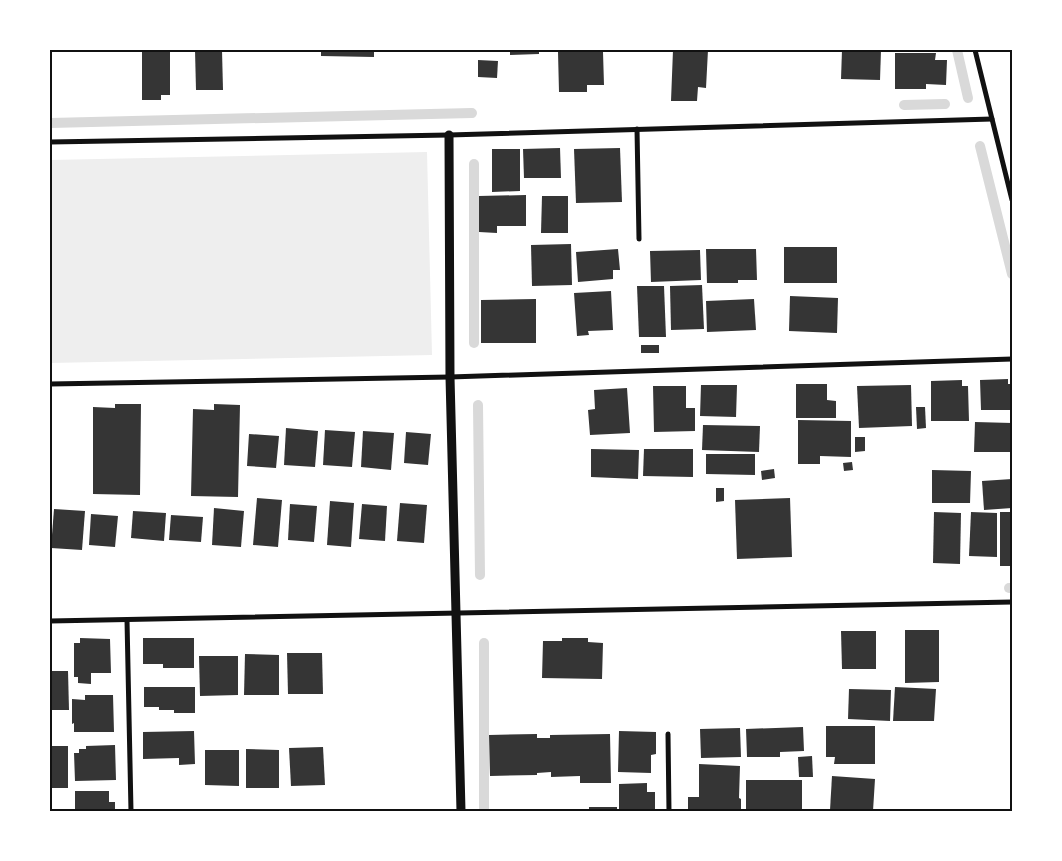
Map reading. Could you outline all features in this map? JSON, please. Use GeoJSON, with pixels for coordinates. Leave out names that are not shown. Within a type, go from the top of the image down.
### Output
{"type":"FeatureCollection","features":[{"type":"Feature","properties":{"kind":"street"},"geometry":{"type":"LineString","coordinates":[[975,50],[1012,200]]}},
{"type":"Feature","properties":{"kind":"street"},"geometry":{"type":"LineString","coordinates":[[50,142],[450,135],[992,119]]}},
{"type":"Feature","properties":{"kind":"street"},"geometry":{"type":"LineString","coordinates":[[637,129],[639,239]]}},
{"type":"Feature","properties":{"kind":"street"},"geometry":{"type":"LineString","coordinates":[[450,135],[450,377],[461,811]]}},
{"type":"Feature","properties":{"kind":"street"},"geometry":{"type":"LineString","coordinates":[[50,384],[450,377],[1012,359]]}},
{"type":"Feature","properties":{"kind":"street"},"geometry":{"type":"LineString","coordinates":[[50,621],[1012,602]]}},
{"type":"Feature","properties":{"kind":"street"},"geometry":{"type":"LineString","coordinates":[[127,620],[131,811]]}},
{"type":"Feature","properties":{"kind":"street"},"geometry":{"type":"LineString","coordinates":[[668,734],[669,811]]}},
{"type":"Feature","properties":{"kind":"shaded area"},"geometry":{"type":"Polygon","coordinates":[[[427,152],[432,355],[50,363],[50,160],[427,152]]]}},
{"type":"Feature","properties":{"kind":"building"},"geometry":{"type":"Polygon","coordinates":[[[142,50],[170,50],[170,95],[161,95],[161,100],[142,100],[142,50]]]}},
{"type":"Feature","properties":{"kind":"building"},"geometry":{"type":"Polygon","coordinates":[[[195,50],[222,50],[223,90],[196,90],[195,50]]]}},
{"type":"Feature","properties":{"kind":"building"},"geometry":{"type":"Polygon","coordinates":[[[321,50],[374,50],[374,57],[321,56],[321,50]]]}},
{"type":"Feature","properties":{"kind":"building"},"geometry":{"type":"Polygon","coordinates":[[[510,50],[539,50],[539,54],[510,55],[510,50]]]}},
{"type":"Feature","properties":{"kind":"building"},"geometry":{"type":"Polygon","coordinates":[[[673,50],[708,50],[706,88],[698,87],[697,101],[671,101],[673,50]]]}},
{"type":"Feature","properties":{"kind":"building"},"geometry":{"type":"Polygon","coordinates":[[[842,50],[881,50],[880,80],[841,79],[842,50]]]}},
{"type":"Feature","properties":{"kind":"building"},"geometry":{"type":"Polygon","coordinates":[[[558,52],[603,52],[604,85],[587,85],[587,92],[559,92],[558,52]]]}},
{"type":"Feature","properties":{"kind":"building"},"geometry":{"type":"Polygon","coordinates":[[[895,53],[936,53],[935,60],[947,60],[946,85],[926,84],[926,89],[895,89],[895,53]]]}},
{"type":"Feature","properties":{"kind":"building"},"geometry":{"type":"Polygon","coordinates":[[[478,60],[498,61],[497,78],[478,77],[478,60]]]}},
{"type":"Feature","properties":{"kind":"building"},"geometry":{"type":"Polygon","coordinates":[[[560,148],[561,178],[524,178],[523,149],[560,148]]]}},
{"type":"Feature","properties":{"kind":"building"},"geometry":{"type":"Polygon","coordinates":[[[620,148],[622,202],[576,203],[574,149],[620,148]]]}},
{"type":"Feature","properties":{"kind":"building"},"geometry":{"type":"Polygon","coordinates":[[[492,149],[520,149],[520,191],[492,192],[492,149]]]}},
{"type":"Feature","properties":{"kind":"building"},"geometry":{"type":"Polygon","coordinates":[[[526,195],[526,226],[497,226],[497,233],[479,232],[479,196],[526,195]]]}},
{"type":"Feature","properties":{"kind":"building"},"geometry":{"type":"Polygon","coordinates":[[[542,196],[568,196],[568,233],[541,233],[542,196]]]}},
{"type":"Feature","properties":{"kind":"building"},"geometry":{"type":"Polygon","coordinates":[[[571,244],[572,285],[532,286],[531,245],[571,244]]]}},
{"type":"Feature","properties":{"kind":"building"},"geometry":{"type":"Polygon","coordinates":[[[784,247],[837,247],[837,283],[784,283],[784,247]]]}},
{"type":"Feature","properties":{"kind":"building"},"geometry":{"type":"Polygon","coordinates":[[[618,249],[620,270],[613,270],[613,279],[578,282],[576,252],[618,249]]]}},
{"type":"Feature","properties":{"kind":"building"},"geometry":{"type":"Polygon","coordinates":[[[706,249],[756,249],[757,280],[738,280],[738,283],[707,283],[706,249]]]}},
{"type":"Feature","properties":{"kind":"building"},"geometry":{"type":"Polygon","coordinates":[[[700,250],[701,280],[651,282],[650,251],[700,250]]]}},
{"type":"Feature","properties":{"kind":"building"},"geometry":{"type":"Polygon","coordinates":[[[702,285],[704,329],[671,330],[670,286],[702,285]]]}},
{"type":"Feature","properties":{"kind":"building"},"geometry":{"type":"Polygon","coordinates":[[[637,286],[664,286],[666,337],[639,337],[637,286]]]}},
{"type":"Feature","properties":{"kind":"building"},"geometry":{"type":"Polygon","coordinates":[[[611,291],[613,330],[588,331],[589,335],[577,336],[574,293],[611,291]]]}},
{"type":"Feature","properties":{"kind":"building"},"geometry":{"type":"Polygon","coordinates":[[[790,296],[838,298],[837,333],[789,331],[790,296]]]}},
{"type":"Feature","properties":{"kind":"building"},"geometry":{"type":"Polygon","coordinates":[[[536,299],[536,343],[481,343],[481,300],[536,299]]]}},
{"type":"Feature","properties":{"kind":"building"},"geometry":{"type":"Polygon","coordinates":[[[754,299],[756,330],[707,332],[706,301],[754,299]]]}},
{"type":"Feature","properties":{"kind":"building"},"geometry":{"type":"Polygon","coordinates":[[[641,345],[659,345],[659,353],[641,353],[641,345]]]}},
{"type":"Feature","properties":{"kind":"building"},"geometry":{"type":"Polygon","coordinates":[[[1008,379],[1008,384],[1012,384],[1012,410],[981,410],[980,380],[1008,379]]]}},
{"type":"Feature","properties":{"kind":"building"},"geometry":{"type":"Polygon","coordinates":[[[962,380],[962,386],[968,386],[969,421],[931,421],[931,381],[962,380]]]}},
{"type":"Feature","properties":{"kind":"building"},"geometry":{"type":"Polygon","coordinates":[[[796,384],[827,384],[827,400],[836,401],[836,418],[796,418],[796,384]]]}},
{"type":"Feature","properties":{"kind":"building"},"geometry":{"type":"Polygon","coordinates":[[[701,385],[737,385],[736,417],[700,416],[701,385]]]}},
{"type":"Feature","properties":{"kind":"building"},"geometry":{"type":"Polygon","coordinates":[[[911,385],[912,426],[859,428],[857,386],[911,385]]]}},
{"type":"Feature","properties":{"kind":"building"},"geometry":{"type":"Polygon","coordinates":[[[653,386],[686,386],[686,408],[695,408],[695,431],[654,432],[653,386]]]}},
{"type":"Feature","properties":{"kind":"building"},"geometry":{"type":"Polygon","coordinates":[[[627,388],[630,433],[590,435],[588,410],[595,409],[594,390],[627,388]]]}},
{"type":"Feature","properties":{"kind":"building"},"geometry":{"type":"Polygon","coordinates":[[[115,404],[141,404],[140,495],[93,494],[93,407],[115,408],[115,404]]]}},
{"type":"Feature","properties":{"kind":"building"},"geometry":{"type":"Polygon","coordinates":[[[214,404],[240,405],[238,497],[191,496],[193,409],[214,410],[214,404]]]}},
{"type":"Feature","properties":{"kind":"building"},"geometry":{"type":"Polygon","coordinates":[[[916,407],[925,407],[926,428],[917,429],[916,407]]]}},
{"type":"Feature","properties":{"kind":"building"},"geometry":{"type":"Polygon","coordinates":[[[798,420],[851,421],[851,457],[820,456],[820,464],[798,464],[798,420]]]}},
{"type":"Feature","properties":{"kind":"building"},"geometry":{"type":"Polygon","coordinates":[[[975,422],[1012,423],[1012,452],[974,452],[975,422]]]}},
{"type":"Feature","properties":{"kind":"building"},"geometry":{"type":"Polygon","coordinates":[[[703,425],[760,426],[759,452],[702,450],[703,425]]]}},
{"type":"Feature","properties":{"kind":"building"},"geometry":{"type":"Polygon","coordinates":[[[286,428],[318,431],[315,467],[284,465],[286,428]]]}},
{"type":"Feature","properties":{"kind":"building"},"geometry":{"type":"Polygon","coordinates":[[[325,430],[355,432],[352,467],[323,465],[325,430]]]}},
{"type":"Feature","properties":{"kind":"building"},"geometry":{"type":"Polygon","coordinates":[[[363,431],[394,433],[391,470],[361,467],[363,431]]]}},
{"type":"Feature","properties":{"kind":"building"},"geometry":{"type":"Polygon","coordinates":[[[406,432],[431,434],[428,465],[404,463],[406,432]]]}},
{"type":"Feature","properties":{"kind":"building"},"geometry":{"type":"Polygon","coordinates":[[[249,434],[279,436],[276,468],[247,466],[249,434]]]}},
{"type":"Feature","properties":{"kind":"building"},"geometry":{"type":"Polygon","coordinates":[[[855,437],[865,437],[865,451],[855,452],[855,437]]]}},
{"type":"Feature","properties":{"kind":"building"},"geometry":{"type":"Polygon","coordinates":[[[591,449],[639,450],[638,479],[591,477],[591,449]]]}},
{"type":"Feature","properties":{"kind":"building"},"geometry":{"type":"Polygon","coordinates":[[[644,449],[693,449],[693,477],[643,476],[644,449]]]}},
{"type":"Feature","properties":{"kind":"building"},"geometry":{"type":"Polygon","coordinates":[[[706,454],[755,454],[755,475],[706,474],[706,454]]]}},
{"type":"Feature","properties":{"kind":"building"},"geometry":{"type":"Polygon","coordinates":[[[852,462],[853,470],[844,471],[843,463],[852,462]]]}},
{"type":"Feature","properties":{"kind":"building"},"geometry":{"type":"Polygon","coordinates":[[[774,469],[775,478],[762,480],[761,471],[774,469]]]}},
{"type":"Feature","properties":{"kind":"building"},"geometry":{"type":"Polygon","coordinates":[[[932,470],[971,471],[970,503],[932,503],[932,470]]]}},
{"type":"Feature","properties":{"kind":"building"},"geometry":{"type":"Polygon","coordinates":[[[1012,479],[1012,508],[984,510],[982,481],[1012,479]]]}},
{"type":"Feature","properties":{"kind":"building"},"geometry":{"type":"Polygon","coordinates":[[[716,488],[724,488],[724,501],[716,502],[716,488]]]}},
{"type":"Feature","properties":{"kind":"building"},"geometry":{"type":"Polygon","coordinates":[[[257,498],[282,500],[278,547],[253,545],[257,498]]]}},
{"type":"Feature","properties":{"kind":"building"},"geometry":{"type":"Polygon","coordinates":[[[790,498],[792,557],[737,559],[735,500],[790,498]]]}},
{"type":"Feature","properties":{"kind":"building"},"geometry":{"type":"Polygon","coordinates":[[[330,501],[354,503],[351,547],[327,545],[330,501]]]}},
{"type":"Feature","properties":{"kind":"building"},"geometry":{"type":"Polygon","coordinates":[[[400,503],[427,505],[424,543],[397,541],[400,503]]]}},
{"type":"Feature","properties":{"kind":"building"},"geometry":{"type":"Polygon","coordinates":[[[290,504],[317,506],[314,542],[288,540],[290,504]]]}},
{"type":"Feature","properties":{"kind":"building"},"geometry":{"type":"Polygon","coordinates":[[[362,504],[387,506],[385,541],[359,539],[362,504]]]}},
{"type":"Feature","properties":{"kind":"building"},"geometry":{"type":"Polygon","coordinates":[[[214,508],[244,511],[241,547],[212,545],[214,508]]]}},
{"type":"Feature","properties":{"kind":"building"},"geometry":{"type":"Polygon","coordinates":[[[54,509],[85,511],[82,550],[51,548],[54,509]]]}},
{"type":"Feature","properties":{"kind":"building"},"geometry":{"type":"Polygon","coordinates":[[[133,511],[166,513],[164,541],[131,538],[133,511]]]}},
{"type":"Feature","properties":{"kind":"building"},"geometry":{"type":"Polygon","coordinates":[[[934,512],[961,513],[960,564],[933,563],[934,512]]]}},
{"type":"Feature","properties":{"kind":"building"},"geometry":{"type":"Polygon","coordinates":[[[971,512],[997,513],[997,557],[969,556],[971,512]]]}},
{"type":"Feature","properties":{"kind":"building"},"geometry":{"type":"Polygon","coordinates":[[[1000,512],[1012,512],[1012,566],[1000,566],[1000,512]]]}},
{"type":"Feature","properties":{"kind":"building"},"geometry":{"type":"Polygon","coordinates":[[[91,514],[118,516],[115,547],[89,545],[91,514]]]}},
{"type":"Feature","properties":{"kind":"building"},"geometry":{"type":"Polygon","coordinates":[[[171,515],[203,517],[201,542],[169,540],[171,515]]]}},
{"type":"Feature","properties":{"kind":"building"},"geometry":{"type":"Polygon","coordinates":[[[905,630],[939,630],[939,682],[905,683],[905,630]]]}},
{"type":"Feature","properties":{"kind":"building"},"geometry":{"type":"Polygon","coordinates":[[[841,631],[876,631],[876,669],[842,669],[841,631]]]}},
{"type":"Feature","properties":{"kind":"building"},"geometry":{"type":"Polygon","coordinates":[[[80,638],[110,639],[111,673],[91,673],[91,684],[78,683],[78,677],[74,677],[74,643],[80,643],[80,638]]]}},
{"type":"Feature","properties":{"kind":"building"},"geometry":{"type":"Polygon","coordinates":[[[143,638],[194,638],[194,668],[163,668],[163,664],[143,664],[143,638]]]}},
{"type":"Feature","properties":{"kind":"building"},"geometry":{"type":"Polygon","coordinates":[[[562,638],[588,638],[588,642],[603,643],[602,679],[542,678],[543,641],[562,641],[562,638]]]}},
{"type":"Feature","properties":{"kind":"building"},"geometry":{"type":"Polygon","coordinates":[[[287,653],[322,653],[323,694],[288,694],[287,653]]]}},
{"type":"Feature","properties":{"kind":"building"},"geometry":{"type":"Polygon","coordinates":[[[245,654],[279,655],[279,695],[244,695],[245,654]]]}},
{"type":"Feature","properties":{"kind":"building"},"geometry":{"type":"Polygon","coordinates":[[[199,656],[238,656],[238,695],[200,696],[199,656]]]}},
{"type":"Feature","properties":{"kind":"building"},"geometry":{"type":"Polygon","coordinates":[[[50,671],[68,671],[69,710],[50,710],[50,671]]]}},
{"type":"Feature","properties":{"kind":"building"},"geometry":{"type":"Polygon","coordinates":[[[144,687],[195,687],[195,713],[174,713],[174,710],[159,710],[159,707],[144,707],[144,687]]]}},
{"type":"Feature","properties":{"kind":"building"},"geometry":{"type":"Polygon","coordinates":[[[895,687],[936,689],[934,721],[893,721],[895,687]]]}},
{"type":"Feature","properties":{"kind":"building"},"geometry":{"type":"Polygon","coordinates":[[[849,689],[891,690],[890,721],[848,719],[849,689]]]}},
{"type":"Feature","properties":{"kind":"building"},"geometry":{"type":"Polygon","coordinates":[[[85,695],[113,695],[114,732],[74,732],[74,723],[72,724],[72,699],[85,700],[85,695]]]}},
{"type":"Feature","properties":{"kind":"building"},"geometry":{"type":"Polygon","coordinates":[[[826,726],[875,726],[875,764],[834,764],[835,757],[826,757],[826,726]]]}},
{"type":"Feature","properties":{"kind":"building"},"geometry":{"type":"Polygon","coordinates":[[[803,727],[804,751],[780,752],[780,757],[747,757],[746,729],[803,727]]]}},
{"type":"Feature","properties":{"kind":"building"},"geometry":{"type":"Polygon","coordinates":[[[740,728],[741,757],[701,758],[700,729],[740,728]]]}},
{"type":"Feature","properties":{"kind":"building"},"geometry":{"type":"Polygon","coordinates":[[[194,731],[195,764],[179,765],[179,758],[143,759],[143,732],[194,731]]]}},
{"type":"Feature","properties":{"kind":"building"},"geometry":{"type":"Polygon","coordinates":[[[619,731],[656,732],[656,754],[651,755],[651,773],[618,772],[619,731]]]}},
{"type":"Feature","properties":{"kind":"building"},"geometry":{"type":"Polygon","coordinates":[[[537,734],[537,738],[550,738],[550,735],[610,734],[611,783],[580,783],[580,776],[551,777],[551,772],[537,773],[537,775],[490,776],[489,735],[537,734]]]}},
{"type":"Feature","properties":{"kind":"building"},"geometry":{"type":"Polygon","coordinates":[[[115,745],[116,780],[75,781],[74,753],[79,753],[79,749],[86,749],[86,746],[115,745]]]}},
{"type":"Feature","properties":{"kind":"building"},"geometry":{"type":"Polygon","coordinates":[[[50,746],[68,746],[68,788],[50,788],[50,746]]]}},
{"type":"Feature","properties":{"kind":"building"},"geometry":{"type":"Polygon","coordinates":[[[323,747],[325,785],[291,786],[289,748],[323,747]]]}},
{"type":"Feature","properties":{"kind":"building"},"geometry":{"type":"Polygon","coordinates":[[[246,749],[279,750],[279,788],[246,788],[246,749]]]}},
{"type":"Feature","properties":{"kind":"building"},"geometry":{"type":"Polygon","coordinates":[[[205,750],[239,750],[239,786],[205,785],[205,750]]]}},
{"type":"Feature","properties":{"kind":"building"},"geometry":{"type":"Polygon","coordinates":[[[812,756],[813,777],[799,777],[798,757],[812,756]]]}},
{"type":"Feature","properties":{"kind":"building"},"geometry":{"type":"Polygon","coordinates":[[[699,764],[740,766],[739,798],[741,799],[741,811],[688,811],[688,797],[699,797],[699,764]]]}},
{"type":"Feature","properties":{"kind":"building"},"geometry":{"type":"Polygon","coordinates":[[[832,776],[875,779],[873,811],[830,810],[832,776]]]}},
{"type":"Feature","properties":{"kind":"building"},"geometry":{"type":"Polygon","coordinates":[[[746,780],[802,780],[802,809],[746,811],[746,780]]]}},
{"type":"Feature","properties":{"kind":"building"},"geometry":{"type":"Polygon","coordinates":[[[647,783],[647,792],[655,792],[655,811],[619,811],[619,784],[647,783]]]}},
{"type":"Feature","properties":{"kind":"building"},"geometry":{"type":"Polygon","coordinates":[[[75,791],[109,791],[109,802],[115,802],[115,811],[75,811],[75,791]]]}},
{"type":"Feature","properties":{"kind":"building"},"geometry":{"type":"Polygon","coordinates":[[[589,807],[617,807],[617,811],[589,811],[589,807]]]}},
{"type":"Feature","properties":{"kind":"waterway"},"geometry":{"type":"LineString","coordinates":[[957,50],[968,98]]}},
{"type":"Feature","properties":{"kind":"waterway"},"geometry":{"type":"LineString","coordinates":[[904,105],[945,104]]}},
{"type":"Feature","properties":{"kind":"waterway"},"geometry":{"type":"LineString","coordinates":[[50,123],[472,113]]}},
{"type":"Feature","properties":{"kind":"waterway"},"geometry":{"type":"LineString","coordinates":[[980,146],[1012,274]]}},
{"type":"Feature","properties":{"kind":"waterway"},"geometry":{"type":"LineString","coordinates":[[474,164],[474,343]]}},
{"type":"Feature","properties":{"kind":"waterway"},"geometry":{"type":"LineString","coordinates":[[478,405],[480,575]]}},
{"type":"Feature","properties":{"kind":"waterway"},"geometry":{"type":"LineString","coordinates":[[484,643],[484,811]]}}]}
